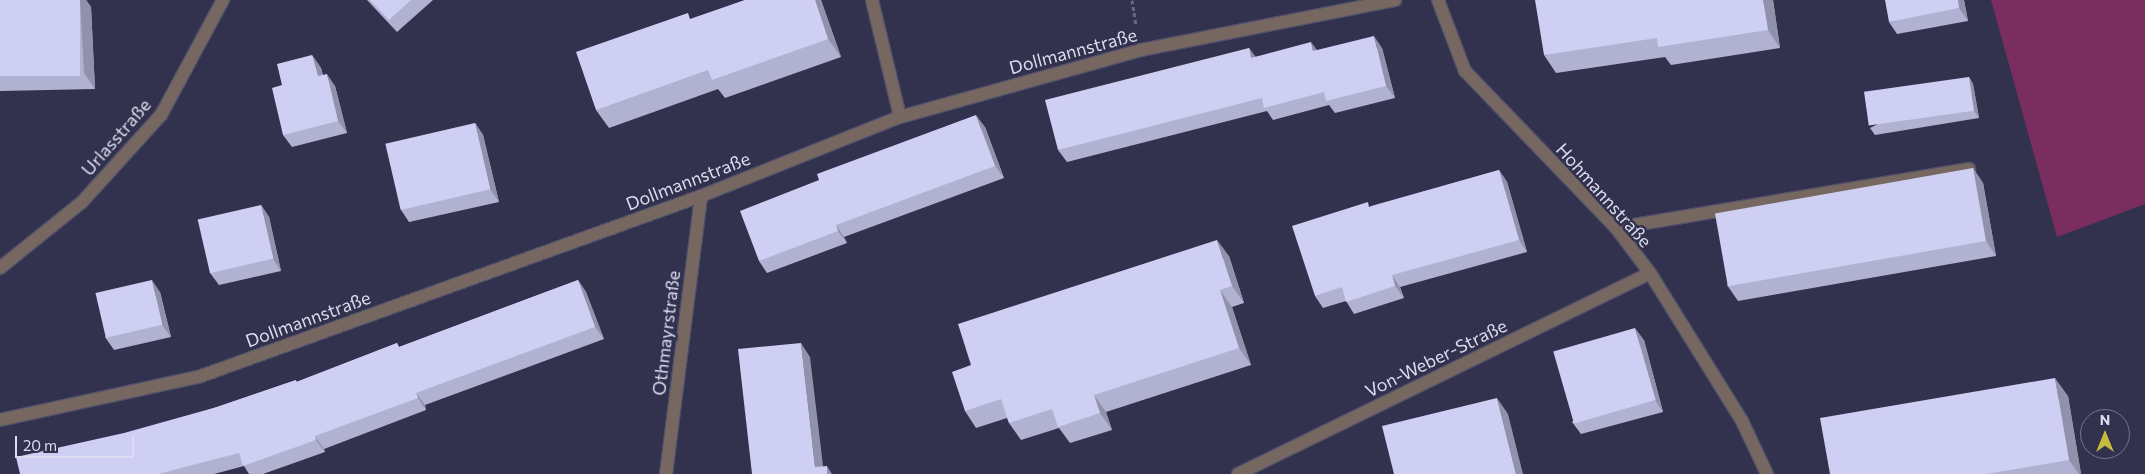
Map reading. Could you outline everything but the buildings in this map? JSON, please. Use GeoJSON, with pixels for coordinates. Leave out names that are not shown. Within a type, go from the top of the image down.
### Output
{"type":"FeatureCollection","features":[{"type":"Feature","properties":{"kind":"street","name":"Urlasstraße"},"geometry":{"type":"LineString","coordinates":[[0,268],[82,202],[161,115],[223,0]]}},
{"type":"Feature","properties":{"kind":"street"},"geometry":{"type":"LineString","coordinates":[[872,0],[900,117]]}},
{"type":"Feature","properties":{"kind":"street","name":"Dollmannstraße"},"geometry":{"type":"LineString","coordinates":[[0,420],[201,376],[701,196],[900,117],[1141,50],[1396,0]]}},
{"type":"Feature","properties":{"kind":"street","name":"Hohmannstraße"},"geometry":{"type":"LineString","coordinates":[[1438,0],[1464,72],[1616,228],[1650,273],[1742,421],[1767,474]]}},
{"type":"Feature","properties":{"kind":"street"},"geometry":{"type":"LineString","coordinates":[[1616,228],[1969,169]]}},
{"type":"Feature","properties":{"kind":"street","name":"Othmayrstraße"},"geometry":{"type":"LineString","coordinates":[[666,474],[701,196]]}},
{"type":"Feature","properties":{"kind":"street","name":"Von-Weber-Straße"},"geometry":{"type":"LineString","coordinates":[[1238,474],[1650,273]]}},
{"type":"Feature","properties":{"kind":"shaded area"},"geometry":{"type":"Polygon","coordinates":[[[1991,0],[2145,0],[2145,204],[2057,237],[1991,0]]]}}]}
